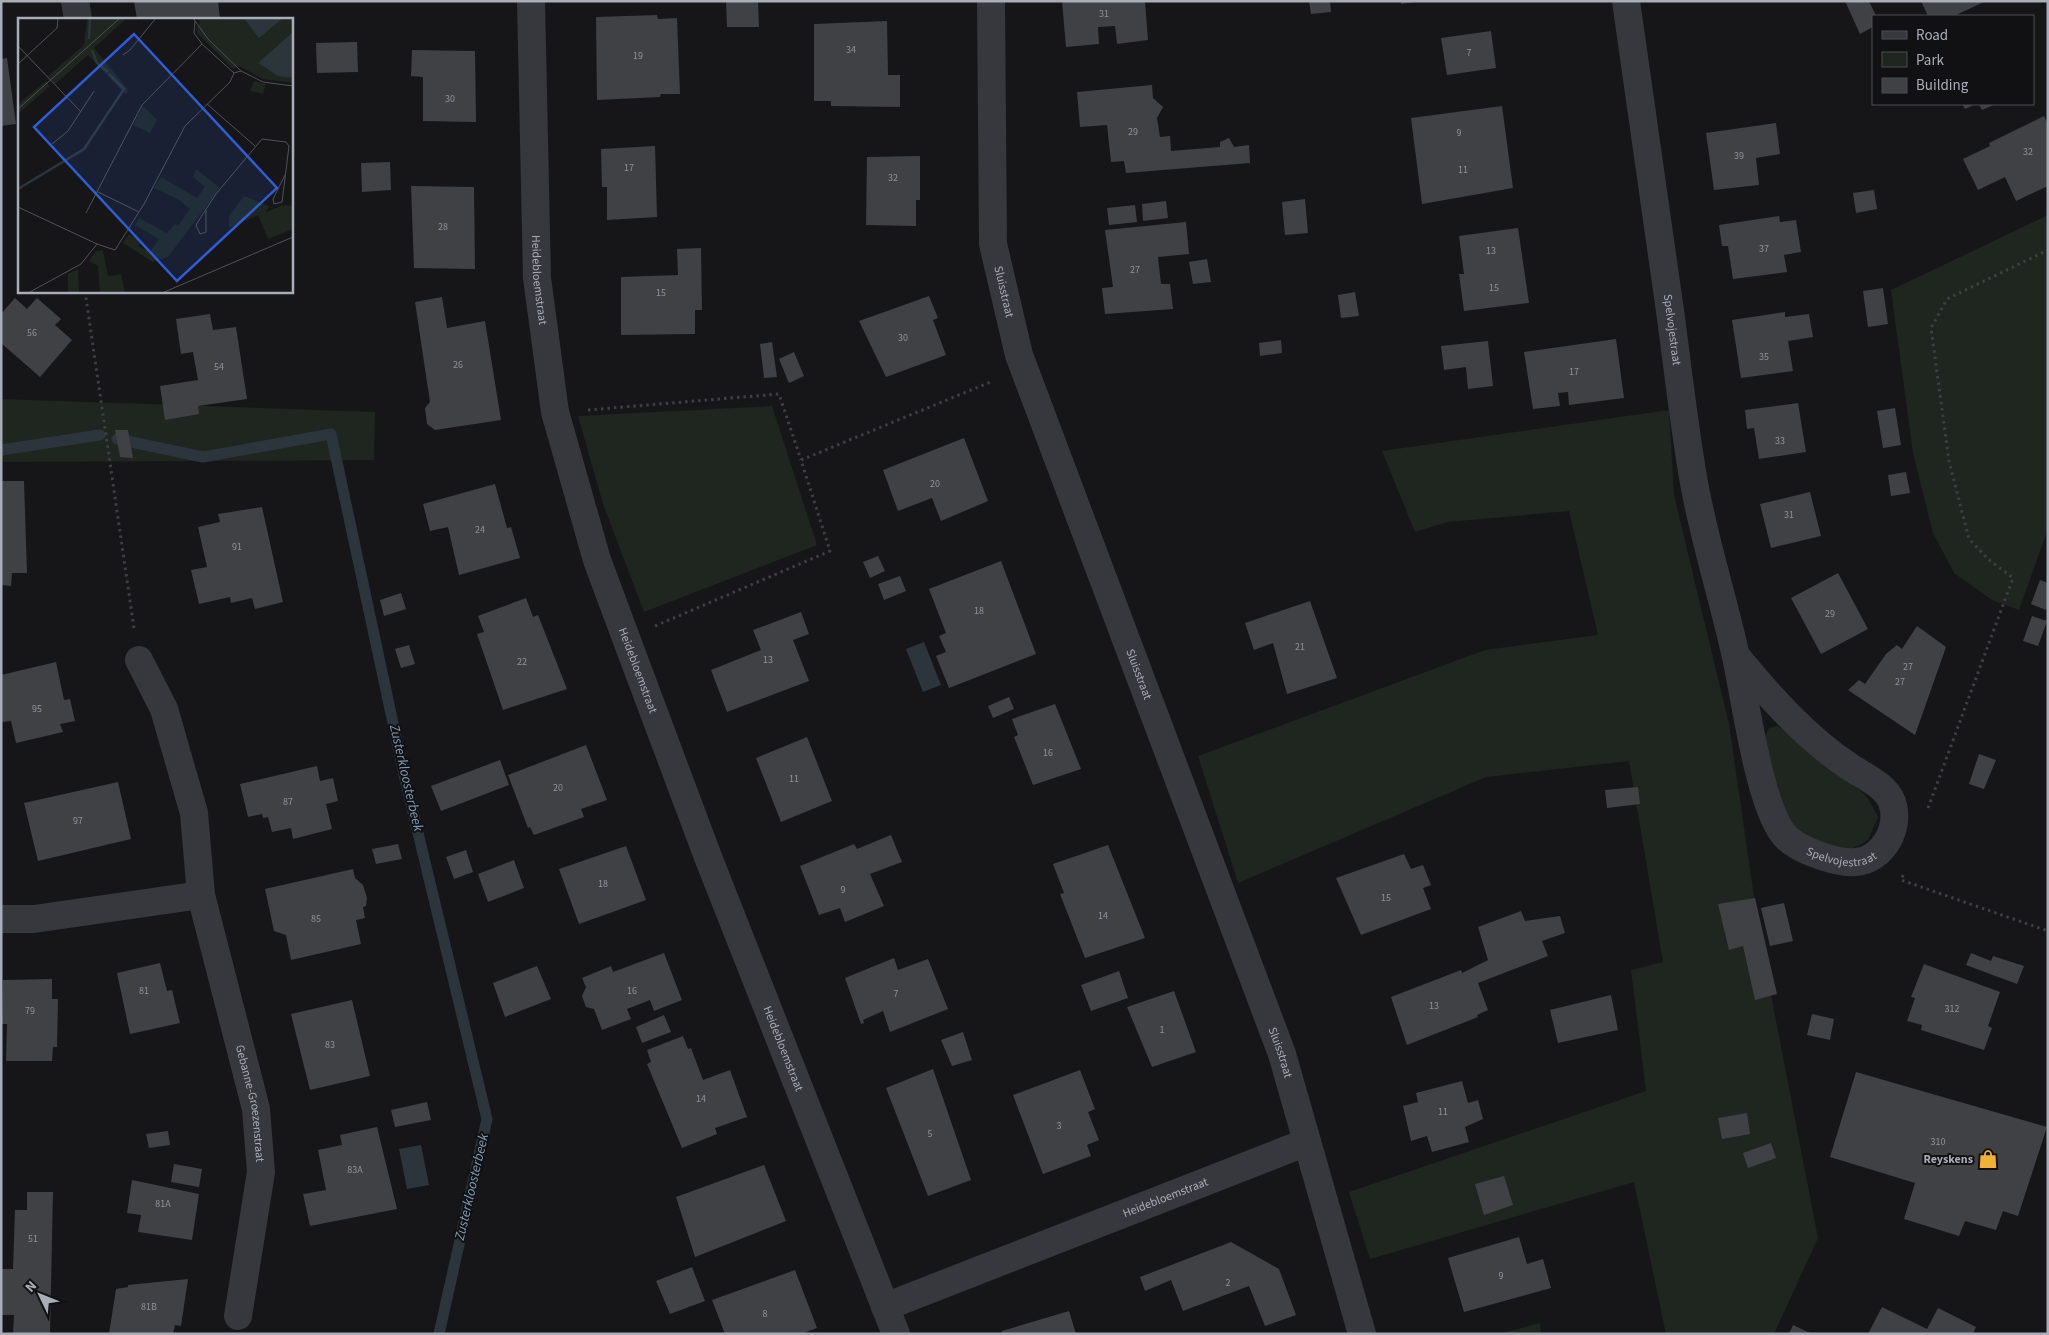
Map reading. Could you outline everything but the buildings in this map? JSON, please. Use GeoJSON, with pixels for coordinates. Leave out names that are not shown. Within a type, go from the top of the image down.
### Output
{"type":"FeatureCollection","features":[{"type":"Feature","properties":{"kind":"street"},"geometry":{"type":"LineString","coordinates":[[75,1],[78,18]]}},
{"type":"Feature","properties":{"kind":"street","name":"Heidebloemstraat"},"geometry":{"type":"LineString","coordinates":[[531,1],[537,278],[556,412],[597,560],[708,857],[896,1334]]}},
{"type":"Feature","properties":{"kind":"street","name":"Sluisstraat"},"geometry":{"type":"LineString","coordinates":[[991,1],[993,244],[1019,355],[1282,1054],[1362,1334]]}},
{"type":"Feature","properties":{"kind":"street","name":"Spelvojestraat"},"geometry":{"type":"LineString","coordinates":[[1626,1],[1693,480],[1736,656],[1751,735],[1771,814],[1780,832],[1792,842],[1837,861],[1857,862],[1872,858],[1885,846],[1891,836],[1894,811],[1891,800],[1885,791],[1834,756],[1793,719],[1736,656]]}},
{"type":"Feature","properties":{"kind":"street","name":"Gebanne-Groezenstraat"},"geometry":{"type":"LineString","coordinates":[[139,660],[164,709],[194,813],[201,895],[256,1109],[261,1172],[238,1316]]}},
{"type":"Feature","properties":{"kind":"street"},"geometry":{"type":"LineString","coordinates":[[1,920],[34,919],[201,895]]}},
{"type":"Feature","properties":{"kind":"street","name":"Heidebloemstraat"},"geometry":{"type":"LineString","coordinates":[[885,1307],[1307,1142]]}},
{"type":"Feature","properties":{"kind":"path"},"geometry":{"type":"LineString","coordinates":[[1926,814],[2013,578],[1988,559],[1969,539],[1949,461],[1931,328],[1947,299],[2048,250]]}},
{"type":"Feature","properties":{"kind":"path"},"geometry":{"type":"LineString","coordinates":[[85,292],[139,660]]}},
{"type":"Feature","properties":{"kind":"path"},"geometry":{"type":"LineString","coordinates":[[801,460],[1024,368]]}},
{"type":"Feature","properties":{"kind":"path"},"geometry":{"type":"LineString","coordinates":[[556,412],[779,394],[830,551],[626,638]]}},
{"type":"Feature","properties":{"kind":"path"},"geometry":{"type":"LineString","coordinates":[[1904,872],[1900,880],[2048,931]]}},
{"type":"Feature","properties":{"kind":"green space"},"geometry":{"type":"Polygon","coordinates":[[[2048,215],[2048,529],[2019,610],[1992,600],[1954,573],[1933,533],[1913,453],[1891,290],[2048,215]]]}},
{"type":"Feature","properties":{"kind":"green space"},"geometry":{"type":"Polygon","coordinates":[[[1,399],[375,412],[374,460],[1,462],[1,399]]]}},
{"type":"Feature","properties":{"kind":"green space"},"geometry":{"type":"Polygon","coordinates":[[[772,406],[817,545],[644,612],[603,504],[578,416],[772,406]]]}},
{"type":"Feature","properties":{"kind":"green space"},"geometry":{"type":"Polygon","coordinates":[[[1669,410],[1674,495],[1729,724],[1760,938],[1818,1238],[1774,1334],[1666,1334],[1634,1182],[1370,1259],[1349,1192],[1646,1091],[1631,970],[1663,962],[1629,761],[1486,777],[1238,883],[1198,756],[1485,650],[1598,635],[1569,511],[1447,522],[1415,532],[1382,451],[1669,410]]]}},
{"type":"Feature","properties":{"kind":"green space"},"geometry":{"type":"Polygon","coordinates":[[[1777,726],[1783,729],[1813,756],[1863,793],[1869,800],[1878,817],[1868,840],[1848,850],[1818,843],[1791,826],[1782,814],[1763,741],[1769,728],[1777,726]]]}},
{"type":"Feature","properties":{"kind":"green space"},"geometry":{"type":"Polygon","coordinates":[[[1540,1323],[1541,1334],[1499,1334],[1540,1323]]]}},
{"type":"Feature","properties":{"kind":"shaded area"},"geometry":{"type":"Polygon","coordinates":[[[924,642],[941,685],[923,692],[906,649],[924,642]]]}},
{"type":"Feature","properties":{"kind":"shaded area"},"geometry":{"type":"Polygon","coordinates":[[[421,1145],[429,1185],[407,1189],[399,1149],[421,1145]]]}},
{"type":"Feature","properties":{"kind":"waterway","name":"Zusterkloosterbeek"},"geometry":{"type":"LineString","coordinates":[[117,439],[203,457],[331,434],[405,779],[487,1119],[439,1334]]}},
{"type":"Feature","properties":{"kind":"waterway","name":"Zusterkloosterbeek"},"geometry":{"type":"LineString","coordinates":[[1,450],[100,435]]}},
{"type":"Feature","properties":{"kind":"place","name":"Reyskens"},"geometry":{"type":"Point","coordinates":[1988,1159]}}]}
